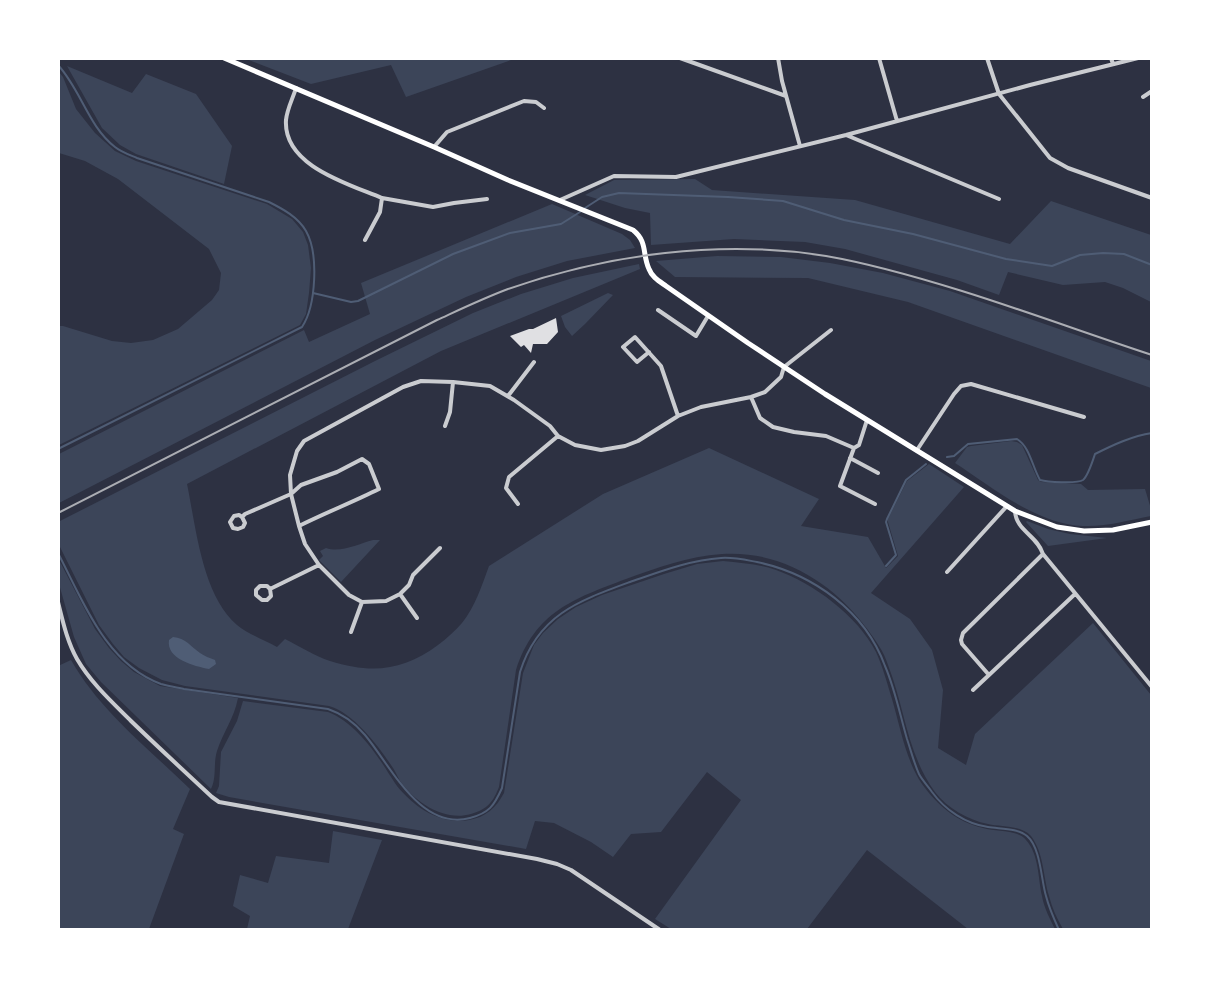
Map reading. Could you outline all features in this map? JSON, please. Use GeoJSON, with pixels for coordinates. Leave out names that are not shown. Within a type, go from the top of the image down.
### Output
{"type":"FeatureCollection","features":[{"type":"Feature","properties":{"kind":"main road"},"geometry":{"type":"LineString","coordinates":[[224,58],[508,180],[633,230],[643,243],[648,268],[654,276],[708,316],[783,367],[1015,511],[1057,527],[1084,531],[1113,530],[1152,522]]}},
{"type":"Feature","properties":{"kind":"street"},"geometry":{"type":"LineString","coordinates":[[680,58],[786,96]]}},
{"type":"Feature","properties":{"kind":"street"},"geometry":{"type":"LineString","coordinates":[[778,58],[800,146]]}},
{"type":"Feature","properties":{"kind":"street"},"geometry":{"type":"LineString","coordinates":[[879,58],[897,121]]}},
{"type":"Feature","properties":{"kind":"street"},"geometry":{"type":"LineString","coordinates":[[987,58],[999,94],[1050,158],[1068,168],[1152,198]]}},
{"type":"Feature","properties":{"kind":"street"},"geometry":{"type":"LineString","coordinates":[[1111,58],[1113,64]]}},
{"type":"Feature","properties":{"kind":"street"},"geometry":{"type":"LineString","coordinates":[[560,200],[614,176],[676,177],[1138,58]]}},
{"type":"Feature","properties":{"kind":"street"},"geometry":{"type":"LineString","coordinates":[[296,88],[286,117],[287,134],[296,151],[309,164],[327,175],[382,198],[433,207],[487,199]]}},
{"type":"Feature","properties":{"kind":"street"},"geometry":{"type":"LineString","coordinates":[[1143,97],[1152,91]]}},
{"type":"Feature","properties":{"kind":"street"},"geometry":{"type":"LineString","coordinates":[[434,147],[447,132],[524,101],[536,102],[544,108]]}},
{"type":"Feature","properties":{"kind":"street"},"geometry":{"type":"LineString","coordinates":[[846,135],[999,199]]}},
{"type":"Feature","properties":{"kind":"street"},"geometry":{"type":"LineString","coordinates":[[365,240],[380,212],[382,198]]}},
{"type":"Feature","properties":{"kind":"street"},"geometry":{"type":"LineString","coordinates":[[658,310],[696,336],[708,316]]}},
{"type":"Feature","properties":{"kind":"street"},"geometry":{"type":"LineString","coordinates":[[440,548],[413,575],[409,585],[400,594],[386,601],[362,602],[349,595],[319,565],[299,526],[291,494],[290,475],[297,451],[304,441],[403,387],[421,381],[490,386],[550,426],[558,436],[575,445],[602,450],[626,446],[678,416],[701,407],[765,392],[781,377],[783,367],[831,330]]}},
{"type":"Feature","properties":{"kind":"street"},"geometry":{"type":"LineString","coordinates":[[649,352],[638,362],[623,347],[634,337],[649,352],[661,366],[678,416]]}},
{"type":"Feature","properties":{"kind":"street"},"geometry":{"type":"LineString","coordinates":[[508,396],[534,362]]}},
{"type":"Feature","properties":{"kind":"street"},"geometry":{"type":"LineString","coordinates":[[445,426],[450,412],[453,382]]}},
{"type":"Feature","properties":{"kind":"street"},"geometry":{"type":"LineString","coordinates":[[917,450],[954,394],[961,386],[971,384],[1084,417]]}},
{"type":"Feature","properties":{"kind":"street"},"geometry":{"type":"LineString","coordinates":[[751,397],[760,418],[773,427],[826,436],[854,448]]}},
{"type":"Feature","properties":{"kind":"street"},"geometry":{"type":"LineString","coordinates":[[867,420],[840,486],[875,504]]}},
{"type":"Feature","properties":{"kind":"street"},"geometry":{"type":"LineString","coordinates":[[519,504],[506,488],[509,477],[558,436]]}},
{"type":"Feature","properties":{"kind":"street"},"geometry":{"type":"LineString","coordinates":[[850,458],[878,473]]}},
{"type":"Feature","properties":{"kind":"street"},"geometry":{"type":"LineString","coordinates":[[242,517],[291,494],[301,485],[337,472],[362,459],[369,464],[379,489],[299,526]]}},
{"type":"Feature","properties":{"kind":"street"},"geometry":{"type":"LineString","coordinates":[[947,572],[1004,504]]}},
{"type":"Feature","properties":{"kind":"street"},"geometry":{"type":"LineString","coordinates":[[1015,511],[1015,519],[1027,534],[1037,541],[1043,554],[1152,687]]}},
{"type":"Feature","properties":{"kind":"street"},"geometry":{"type":"LineString","coordinates":[[989,675],[962,644],[963,633],[1043,554]]}},
{"type":"Feature","properties":{"kind":"street"},"geometry":{"type":"LineString","coordinates":[[270,589],[319,565]]}},
{"type":"Feature","properties":{"kind":"street"},"geometry":{"type":"LineString","coordinates":[[265,585],[270,589],[271,596],[267,600],[257,597],[256,590],[260,586],[265,585]]}},
{"type":"Feature","properties":{"kind":"street"},"geometry":{"type":"LineString","coordinates":[[400,594],[417,618]]}},
{"type":"Feature","properties":{"kind":"street"},"geometry":{"type":"LineString","coordinates":[[973,690],[1076,594]]}},
{"type":"Feature","properties":{"kind":"street"},"geometry":{"type":"LineString","coordinates":[[58,602],[70,644],[88,674],[106,696],[158,747],[219,802],[557,864],[571,870],[660,930]]}},
{"type":"Feature","properties":{"kind":"street"},"geometry":{"type":"LineString","coordinates":[[351,632],[362,602]]}},
{"type":"Feature","properties":{"kind":"shaded area"},"geometry":{"type":"Polygon","coordinates":[[[246,59],[514,59],[406,97],[391,65],[311,84],[246,59]]]}},
{"type":"Feature","properties":{"kind":"shaded area"},"geometry":{"type":"Polygon","coordinates":[[[67,66],[132,93],[146,74],[196,94],[232,146],[224,184],[136,154],[120,145],[102,128],[67,66]]]}},
{"type":"Feature","properties":{"kind":"shaded area"},"geometry":{"type":"Polygon","coordinates":[[[59,72],[76,109],[95,133],[115,151],[136,161],[267,204],[292,219],[303,232],[308,245],[311,268],[306,314],[300,325],[59,445],[59,326],[112,341],[131,343],[153,340],[178,329],[212,300],[219,290],[221,273],[209,249],[118,179],[85,161],[59,153],[59,72]]]}},
{"type":"Feature","properties":{"kind":"shaded area"},"geometry":{"type":"Polygon","coordinates":[[[695,179],[712,190],[855,200],[1010,244],[1051,201],[1151,235],[1151,302],[1105,282],[1063,285],[1008,272],[999,295],[957,280],[845,249],[805,242],[734,239],[651,245],[650,213],[625,208],[585,195],[614,180],[695,179]]]}},
{"type":"Feature","properties":{"kind":"shaded area"},"geometry":{"type":"Polygon","coordinates":[[[552,204],[622,234],[635,248],[567,261],[516,277],[466,297],[375,340],[59,503],[59,454],[304,330],[309,342],[370,314],[361,283],[552,204]]]}},
{"type":"Feature","properties":{"kind":"shaded area"},"geometry":{"type":"Polygon","coordinates":[[[717,256],[781,257],[830,263],[883,273],[950,291],[1151,361],[1151,388],[908,302],[808,278],[675,277],[656,261],[717,256]]]}},
{"type":"Feature","properties":{"kind":"shaded area"},"geometry":{"type":"Polygon","coordinates":[[[639,264],[640,269],[441,351],[187,484],[202,559],[208,579],[225,612],[241,628],[277,647],[285,639],[330,661],[345,665],[373,669],[400,665],[425,654],[462,623],[474,603],[489,566],[603,494],[709,448],[819,499],[801,526],[868,537],[886,568],[898,556],[888,519],[907,481],[929,464],[964,487],[871,593],[910,619],[932,650],[943,690],[938,748],[966,765],[975,734],[1093,623],[1151,695],[1151,929],[1063,929],[1052,905],[1041,857],[1031,836],[1016,828],[988,824],[966,816],[952,808],[935,792],[912,746],[886,660],[868,630],[839,598],[822,584],[785,564],[765,558],[744,554],[722,554],[673,563],[573,601],[545,621],[524,650],[516,670],[497,792],[486,807],[461,816],[441,813],[422,803],[406,789],[372,739],[347,715],[338,710],[329,706],[185,686],[162,680],[124,657],[99,625],[59,545],[58,522],[473,313],[521,294],[573,278],[639,264]]]}},
{"type":"Feature","properties":{"kind":"shaded area"},"geometry":{"type":"Polygon","coordinates":[[[608,293],[613,295],[572,336],[561,316],[608,293]]]}},
{"type":"Feature","properties":{"kind":"shaded area"},"geometry":{"type":"Polygon","coordinates":[[[1011,441],[1022,445],[1041,482],[1081,484],[1088,490],[1145,489],[1151,516],[1100,525],[1066,524],[1048,519],[1015,503],[955,463],[967,447],[1011,441]]]}},
{"type":"Feature","properties":{"kind":"shaded area"},"geometry":{"type":"Polygon","coordinates":[[[1027,521],[1070,534],[1107,538],[1048,546],[1027,521]]]}},
{"type":"Feature","properties":{"kind":"shaded area"},"geometry":{"type":"Polygon","coordinates":[[[380,540],[341,582],[319,560],[323,556],[320,551],[326,548],[344,549],[380,540]]]}},
{"type":"Feature","properties":{"kind":"shaded area"},"geometry":{"type":"Polygon","coordinates":[[[58,558],[95,629],[109,648],[134,672],[160,686],[238,698],[217,751],[211,789],[101,682],[86,664],[74,637],[59,584],[58,558]]]}},
{"type":"Feature","properties":{"kind":"shaded area"},"geometry":{"type":"Polygon","coordinates":[[[723,561],[763,566],[805,583],[833,602],[858,626],[876,652],[885,675],[916,775],[941,806],[956,817],[983,828],[1017,834],[1026,840],[1036,859],[1043,900],[1055,929],[968,929],[867,850],[807,929],[671,929],[655,919],[741,800],[707,772],[661,832],[631,834],[613,857],[591,842],[554,823],[535,821],[526,849],[216,793],[219,786],[221,752],[237,721],[243,701],[328,712],[347,723],[363,738],[397,786],[411,801],[428,813],[458,821],[481,817],[498,803],[504,793],[523,673],[534,645],[543,633],[576,607],[602,595],[697,564],[723,561]]]}},
{"type":"Feature","properties":{"kind":"shaded area"},"geometry":{"type":"Polygon","coordinates":[[[173,637],[185,641],[202,654],[215,660],[216,664],[209,669],[176,657],[169,647],[169,640],[173,637]]]}},
{"type":"Feature","properties":{"kind":"shaded area"},"geometry":{"type":"Polygon","coordinates":[[[71,660],[83,679],[110,712],[190,789],[173,829],[184,834],[149,929],[59,929],[58,666],[71,660]]]}},
{"type":"Feature","properties":{"kind":"shaded area"},"geometry":{"type":"Polygon","coordinates":[[[333,831],[382,840],[348,929],[247,929],[250,916],[233,906],[240,875],[268,883],[276,856],[329,863],[333,831]]]}},
{"type":"Feature","properties":{"kind":"building"},"geometry":{"type":"Polygon","coordinates":[[[556,318],[558,332],[547,344],[533,344],[531,353],[524,345],[521,347],[510,336],[533,329],[556,318]]]}},
{"type":"Feature","properties":{"kind":"waterway"},"geometry":{"type":"LineString","coordinates":[[58,65],[73,85],[98,129],[115,147],[137,158],[269,202],[285,211],[306,231],[313,253],[314,266],[313,293],[307,318],[302,327],[58,449]]}},
{"type":"Feature","properties":{"kind":"waterway"},"geometry":{"type":"LineString","coordinates":[[585,208],[602,197],[619,193],[783,201],[844,220],[913,234],[1006,259],[1052,266],[1080,255],[1103,253],[1124,254],[1152,265]]}},
{"type":"Feature","properties":{"kind":"waterway"},"geometry":{"type":"LineString","coordinates":[[313,293],[351,302],[358,301],[453,254],[510,233],[561,224],[580,212]]}},
{"type":"Feature","properties":{"kind":"waterway"},"geometry":{"type":"LineString","coordinates":[[947,457],[954,456],[968,444],[1017,439],[1028,452],[1040,480],[1075,482],[1085,478],[1095,454],[1116,444],[1152,433]]}},
{"type":"Feature","properties":{"kind":"waterway"},"geometry":{"type":"LineString","coordinates":[[886,566],[896,555],[887,519],[906,480],[926,464]]}},
{"type":"Feature","properties":{"kind":"waterway"},"geometry":{"type":"LineString","coordinates":[[58,553],[98,629],[125,662],[142,675],[161,684],[184,689],[328,709],[339,713],[361,731],[408,793],[436,815],[452,819],[470,818],[482,814],[490,808],[502,788],[520,672],[537,637],[549,623],[593,596],[698,561],[730,558],[778,568],[817,586],[850,612],[864,628],[876,646],[889,675],[917,770],[937,799],[972,823],[1023,833],[1032,841],[1038,856],[1047,900],[1059,930]]}},
{"type":"Feature","properties":{"kind":"railway"},"geometry":{"type":"LineString","coordinates":[[58,513],[472,304],[546,277],[585,267],[665,253],[746,249],[826,256],[877,267],[945,286],[1152,355]]}}]}
